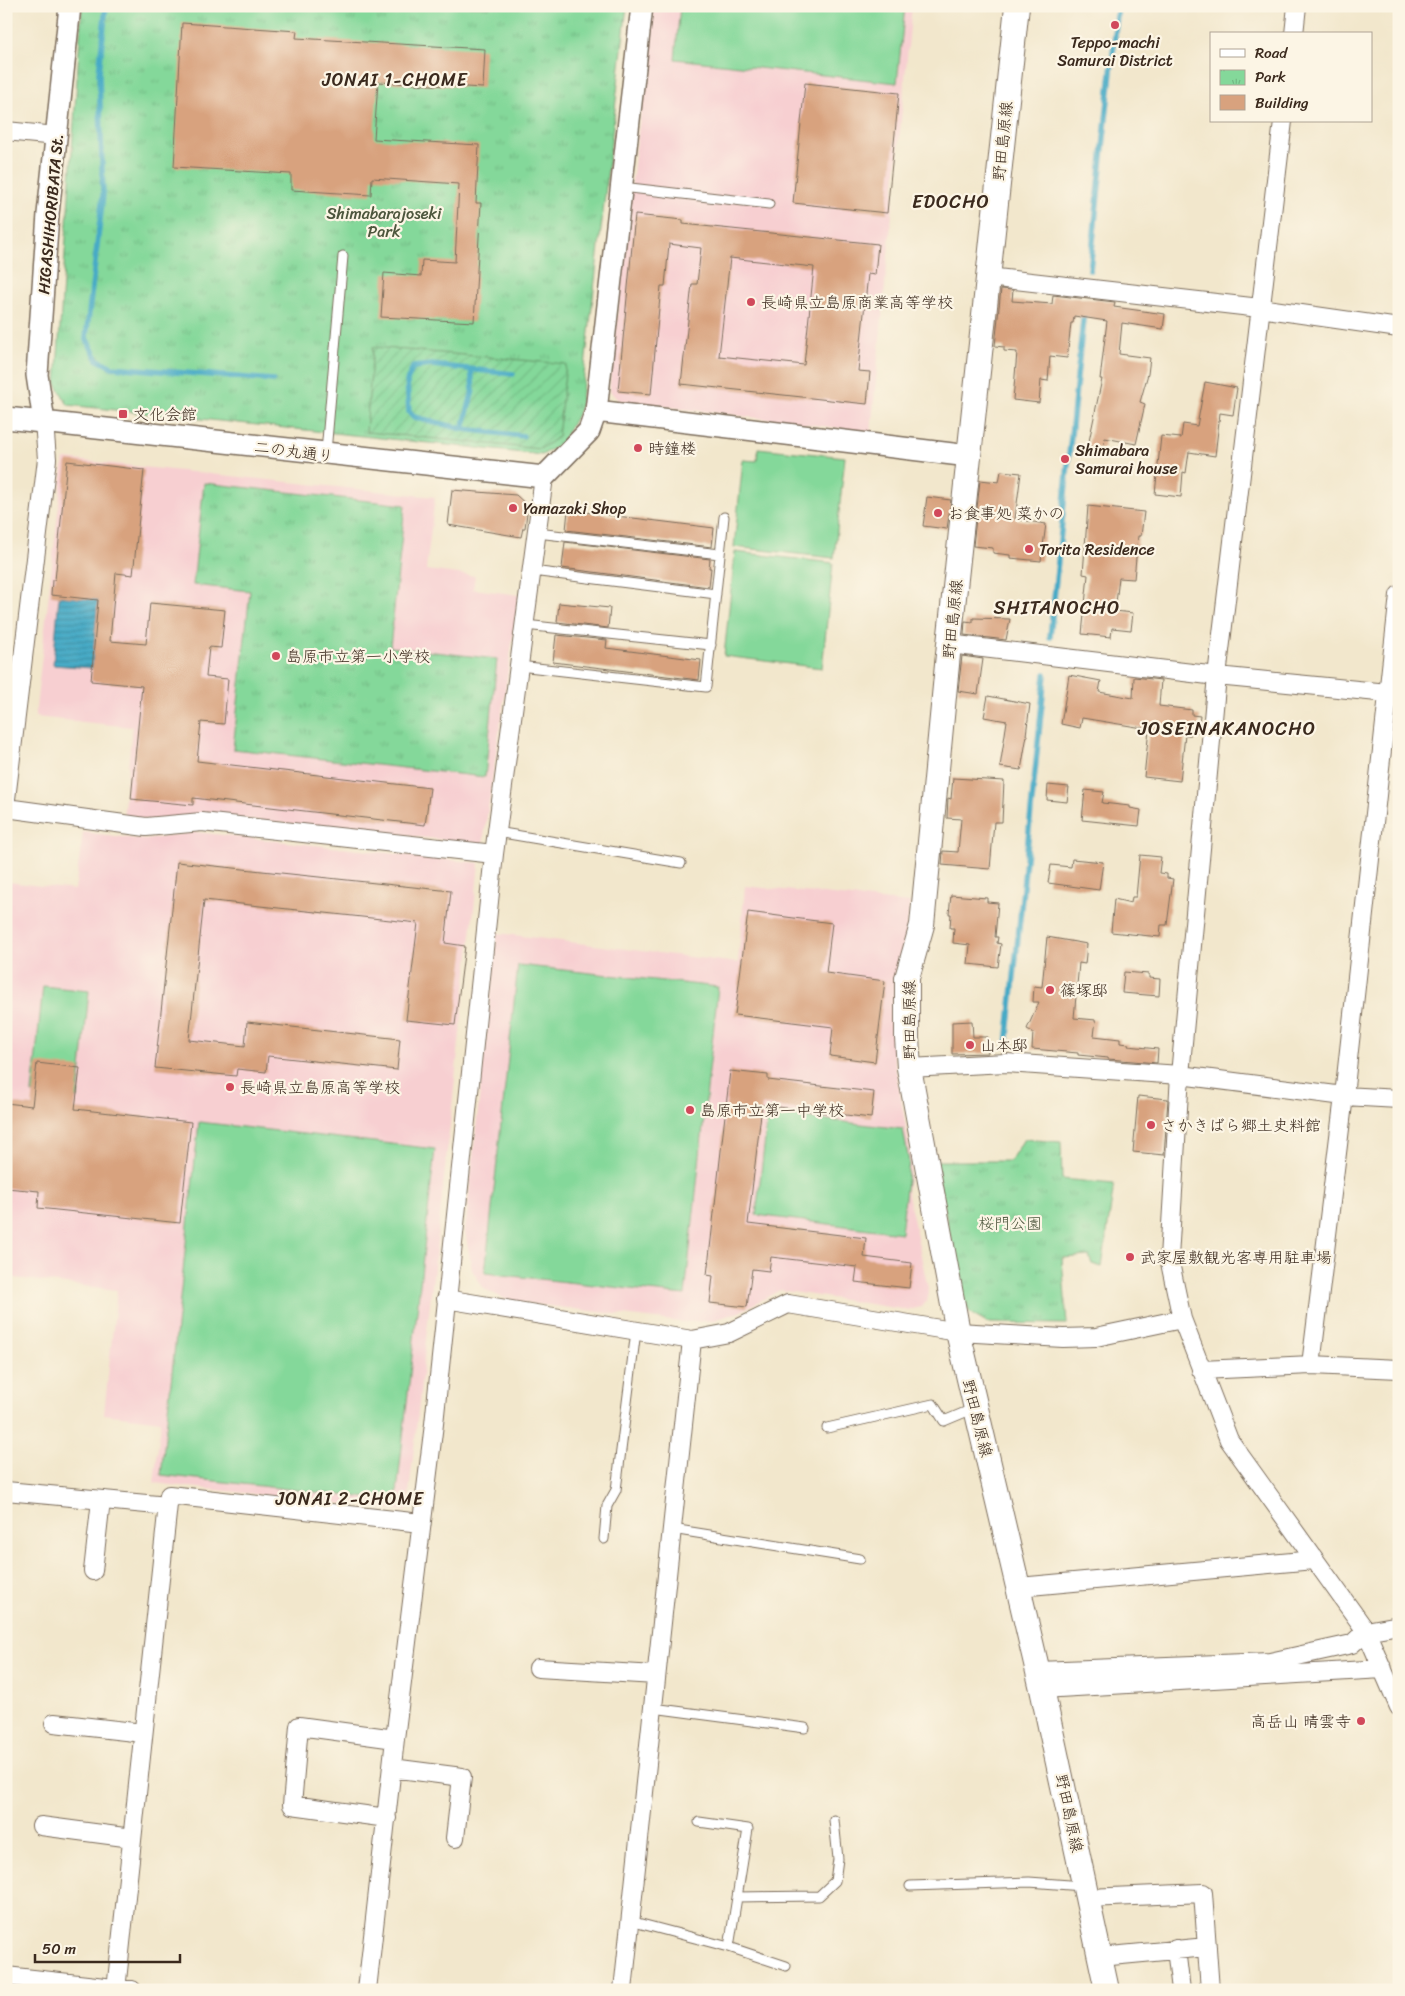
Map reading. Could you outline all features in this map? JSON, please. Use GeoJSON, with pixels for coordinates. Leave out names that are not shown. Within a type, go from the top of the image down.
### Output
{"type":"FeatureCollection","features":[{"type":"Feature","properties":{"kind":"main road","name":"野田島原線"},"geometry":{"type":"LineString","coordinates":[[1017,6],[949,644],[922,925],[907,978],[907,1038],[909,1068],[958,1332],[1020,1587],[1107,1990]]}},
{"type":"Feature","properties":{"kind":"street","name":"HIGASHIHORIBATA St."},"geometry":{"type":"LineString","coordinates":[[44,422],[38,375],[48,214],[70,6]]}},
{"type":"Feature","properties":{"kind":"street"},"geometry":{"type":"LineString","coordinates":[[367,1990],[395,1739],[434,1424],[494,854],[544,477],[589,431],[596,411],[642,6]]}},
{"type":"Feature","properties":{"kind":"street"},"geometry":{"type":"LineString","coordinates":[[1294,32],[1297,6]]}},
{"type":"Feature","properties":{"kind":"street"},"geometry":{"type":"LineString","coordinates":[[1283,122],[1217,676],[1180,1075],[1169,1258],[1182,1319],[1200,1370],[1229,1440],[1366,1631],[1399,1707]]}},
{"type":"Feature","properties":{"kind":"street"},"geometry":{"type":"LineString","coordinates":[[6,131],[56,136]]}},
{"type":"Feature","properties":{"kind":"street"},"geometry":{"type":"LineString","coordinates":[[988,277],[1260,308],[1399,328]]}},
{"type":"Feature","properties":{"kind":"street"},"geometry":{"type":"LineString","coordinates":[[596,411],[969,456]]}},
{"type":"Feature","properties":{"kind":"street","name":"二の丸通り"},"geometry":{"type":"LineString","coordinates":[[6,418],[326,455],[544,477]]}},
{"type":"Feature","properties":{"kind":"street"},"geometry":{"type":"LineString","coordinates":[[6,799],[47,459],[44,422]]}},
{"type":"Feature","properties":{"kind":"street"},"geometry":{"type":"LineString","coordinates":[[1311,1365],[1393,694],[1399,595]]}},
{"type":"Feature","properties":{"kind":"street"},"geometry":{"type":"LineString","coordinates":[[949,644],[1217,676],[1393,694]]}},
{"type":"Feature","properties":{"kind":"street"},"geometry":{"type":"LineString","coordinates":[[6,808],[146,826],[202,822],[494,854]]}},
{"type":"Feature","properties":{"kind":"street"},"geometry":{"type":"LineString","coordinates":[[909,1068],[1006,1063],[1180,1075],[1344,1096],[1399,1099]]}},
{"type":"Feature","properties":{"kind":"street"},"geometry":{"type":"LineString","coordinates":[[446,1299],[692,1340],[729,1333],[788,1304],[958,1332],[1064,1338],[1096,1337],[1182,1319]]}},
{"type":"Feature","properties":{"kind":"street"},"geometry":{"type":"LineString","coordinates":[[623,1990],[692,1340]]}},
{"type":"Feature","properties":{"kind":"street"},"geometry":{"type":"LineString","coordinates":[[1200,1370],[1311,1365],[1399,1368]]}},
{"type":"Feature","properties":{"kind":"street"},"geometry":{"type":"LineString","coordinates":[[6,1491],[168,1506]]}},
{"type":"Feature","properties":{"kind":"street"},"geometry":{"type":"LineString","coordinates":[[6,1976],[122,1989],[132,1838],[169,1495],[422,1523]]}},
{"type":"Feature","properties":{"kind":"street"},"geometry":{"type":"LineString","coordinates":[[93,1571],[101,1500]]}},
{"type":"Feature","properties":{"kind":"street"},"geometry":{"type":"LineString","coordinates":[[1020,1587],[1314,1560]]}},
{"type":"Feature","properties":{"kind":"street"},"geometry":{"type":"LineString","coordinates":[[1040,1680],[1270,1662],[1352,1644],[1366,1631],[1399,1625]]}},
{"type":"Feature","properties":{"kind":"street"},"geometry":{"type":"LineString","coordinates":[[538,1668],[656,1674]]}},
{"type":"Feature","properties":{"kind":"street"},"geometry":{"type":"LineString","coordinates":[[1040,1680],[1382,1669]]}},
{"type":"Feature","properties":{"kind":"street"},"geometry":{"type":"LineString","coordinates":[[54,1723],[143,1733]]}},
{"type":"Feature","properties":{"kind":"street"},"geometry":{"type":"LineString","coordinates":[[386,1818],[292,1805],[299,1726],[395,1739]]}},
{"type":"Feature","properties":{"kind":"street"},"geometry":{"type":"LineString","coordinates":[[392,1768],[462,1777],[455,1838]]}},
{"type":"Feature","properties":{"kind":"street"},"geometry":{"type":"LineString","coordinates":[[41,1826],[132,1838]]}},
{"type":"Feature","properties":{"kind":"street"},"geometry":{"type":"LineString","coordinates":[[1087,1892],[1203,1893],[1210,1990]]}},
{"type":"Feature","properties":{"kind":"street"},"geometry":{"type":"LineString","coordinates":[[1100,1957],[1207,1947]]}},
{"type":"Feature","properties":{"kind":"street"},"geometry":{"type":"LineString","coordinates":[[1176,1949],[1181,1990]]}},
{"type":"Feature","properties":{"kind":"lane"},"geometry":{"type":"LineString","coordinates":[[622,187],[769,204]]}},
{"type":"Feature","properties":{"kind":"lane"},"geometry":{"type":"LineString","coordinates":[[326,455],[344,256]]}},
{"type":"Feature","properties":{"kind":"lane"},"geometry":{"type":"LineString","coordinates":[[519,666],[706,687],[724,517]]}},
{"type":"Feature","properties":{"kind":"lane"},"geometry":{"type":"LineString","coordinates":[[537,533],[720,554]]}},
{"type":"Feature","properties":{"kind":"lane"},"geometry":{"type":"LineString","coordinates":[[532,571],[716,594]]}},
{"type":"Feature","properties":{"kind":"lane"},"geometry":{"type":"LineString","coordinates":[[524,625],[711,645]]}},
{"type":"Feature","properties":{"kind":"lane"},"geometry":{"type":"LineString","coordinates":[[497,832],[681,863]]}},
{"type":"Feature","properties":{"kind":"lane"},"geometry":{"type":"LineString","coordinates":[[604,1539],[607,1506],[616,1490],[636,1331]]}},
{"type":"Feature","properties":{"kind":"lane"},"geometry":{"type":"LineString","coordinates":[[827,1428],[933,1404],[944,1421],[976,1408]]}},
{"type":"Feature","properties":{"kind":"lane"},"geometry":{"type":"LineString","coordinates":[[672,1529],[860,1559]]}},
{"type":"Feature","properties":{"kind":"lane"},"geometry":{"type":"LineString","coordinates":[[653,1708],[805,1728]]}},
{"type":"Feature","properties":{"kind":"lane"},"geometry":{"type":"LineString","coordinates":[[737,1897],[819,1896],[835,1881],[838,1859],[834,1820]]}},
{"type":"Feature","properties":{"kind":"lane"},"geometry":{"type":"LineString","coordinates":[[699,1822],[748,1829],[729,1947]]}},
{"type":"Feature","properties":{"kind":"lane"},"geometry":{"type":"LineString","coordinates":[[910,1886],[1030,1882],[1087,1892]]}},
{"type":"Feature","properties":{"kind":"lane"},"geometry":{"type":"LineString","coordinates":[[630,1921],[729,1947],[786,1966]]}},
{"type":"Feature","properties":{"kind":"shaded area","name":"長崎県立島原商業高等学校"},"geometry":{"type":"Polygon","coordinates":[[[654,6],[912,6],[871,432],[619,401],[609,390],[628,213],[654,6]]]}},
{"type":"Feature","properties":{"kind":"shaded area","name":"島原市立第一小学校"},"geometry":{"type":"Polygon","coordinates":[[[64,459],[435,497],[426,570],[475,576],[473,589],[519,595],[483,844],[198,814],[154,821],[123,818],[132,727],[35,717],[64,459]]]}},
{"type":"Feature","properties":{"kind":"shaded area","name":"長崎県立島原高等学校"},"geometry":{"type":"Polygon","coordinates":[[[83,832],[145,840],[195,832],[479,863],[407,1511],[154,1483],[161,1421],[104,1414],[117,1290],[6,1277],[8,882],[75,890],[83,832]]]}},
{"type":"Feature","properties":{"kind":"shaded area","name":"島原市立第一中学校"},"geometry":{"type":"Polygon","coordinates":[[[745,886],[910,903],[907,934],[896,974],[892,1015],[894,1058],[912,1162],[907,1190],[929,1293],[927,1301],[921,1307],[908,1310],[780,1290],[739,1312],[711,1321],[681,1322],[509,1301],[484,1289],[472,1270],[465,1231],[497,933],[738,963],[745,886]]]}},
{"type":"Feature","properties":{"kind":"green space","name":"Shimabarajoseki Park"},"geometry":{"type":"Polygon","coordinates":[[[82,6],[627,6],[580,409],[561,444],[542,455],[68,405],[56,384],[82,6]]]}},
{"type":"Feature","properties":{"kind":"green space"},"geometry":{"type":"Polygon","coordinates":[[[680,6],[905,6],[897,83],[675,59],[680,6]]]}},
{"type":"Feature","properties":{"kind":"green space"},"geometry":{"type":"Polygon","coordinates":[[[373,347],[566,364],[558,437],[540,449],[366,432],[373,347]]]}},
{"type":"Feature","properties":{"kind":"green space"},"geometry":{"type":"Polygon","coordinates":[[[758,448],[845,457],[834,558],[734,547],[743,460],[757,461],[758,448]]]}},
{"type":"Feature","properties":{"kind":"green space"},"geometry":{"type":"Polygon","coordinates":[[[204,483],[405,505],[390,647],[497,659],[485,777],[233,749],[250,591],[193,585],[204,483]]]}},
{"type":"Feature","properties":{"kind":"green space"},"geometry":{"type":"Polygon","coordinates":[[[735,552],[833,563],[822,668],[724,656],[735,552]]]}},
{"type":"Feature","properties":{"kind":"green space"},"geometry":{"type":"Polygon","coordinates":[[[518,965],[718,987],[685,1295],[485,1273],[518,965]]]}},
{"type":"Feature","properties":{"kind":"green space"},"geometry":{"type":"Polygon","coordinates":[[[43,986],[89,991],[78,1098],[32,1093],[43,986]]]}},
{"type":"Feature","properties":{"kind":"green space"},"geometry":{"type":"Polygon","coordinates":[[[768,1113],[903,1129],[909,1162],[901,1233],[756,1215],[768,1113]]]}},
{"type":"Feature","properties":{"kind":"green space"},"geometry":{"type":"Polygon","coordinates":[[[199,1122],[435,1149],[396,1501],[161,1475],[199,1122]]]}},
{"type":"Feature","properties":{"kind":"green space","name":"桜門公園"},"geometry":{"type":"Polygon","coordinates":[[[1024,1139],[1061,1142],[1062,1179],[1114,1184],[1102,1267],[1092,1264],[1089,1256],[1062,1258],[1067,1324],[987,1323],[973,1315],[964,1306],[935,1161],[1010,1161],[1024,1139]]]}},
{"type":"Feature","properties":{"kind":"water"},"geometry":{"type":"Polygon","coordinates":[[[59,596],[98,600],[92,668],[53,665],[59,596]]]}},
{"type":"Feature","properties":{"kind":"building"},"geometry":{"type":"Polygon","coordinates":[[[182,23],[297,31],[296,38],[485,49],[483,88],[378,82],[374,139],[479,145],[476,203],[481,203],[474,322],[381,317],[384,273],[421,276],[422,260],[455,262],[459,184],[372,178],[371,195],[291,190],[291,174],[174,167],[182,23]]]}},
{"type":"Feature","properties":{"kind":"building"},"geometry":{"type":"Polygon","coordinates":[[[805,83],[899,93],[887,213],[793,203],[805,83]]]}},
{"type":"Feature","properties":{"kind":"building"},"geometry":{"type":"Polygon","coordinates":[[[635,215],[683,220],[683,224],[878,244],[875,275],[868,274],[858,371],[870,372],[867,404],[681,384],[692,284],[697,284],[701,248],[669,244],[665,286],[661,286],[651,394],[618,391],[635,215]],[[730,258],[719,356],[804,365],[814,267],[730,258]]]}},
{"type":"Feature","properties":{"kind":"building"},"geometry":{"type":"Polygon","coordinates":[[[1001,289],[1013,290],[1012,301],[1052,304],[1053,295],[1115,302],[1114,307],[1165,314],[1163,329],[1122,323],[1119,354],[1150,358],[1148,374],[1140,402],[1145,404],[1136,444],[1105,438],[1103,449],[1088,446],[1102,379],[1100,379],[1107,321],[1074,316],[1073,323],[1071,323],[1067,358],[1050,356],[1048,381],[1041,380],[1039,403],[1013,400],[1017,352],[1004,351],[1004,347],[995,346],[1001,289]]]}},
{"type":"Feature","properties":{"kind":"building"},"geometry":{"type":"Polygon","coordinates":[[[1205,382],[1237,388],[1233,415],[1220,413],[1215,456],[1189,452],[1186,473],[1183,472],[1181,497],[1155,494],[1161,436],[1181,438],[1183,424],[1197,426],[1205,382]]]}},
{"type":"Feature","properties":{"kind":"building"},"geometry":{"type":"Polygon","coordinates":[[[67,461],[144,470],[133,575],[116,573],[110,641],[146,644],[150,603],[225,610],[221,648],[209,647],[206,677],[228,679],[224,724],[201,722],[197,761],[430,788],[425,825],[193,798],[193,805],[131,799],[142,686],[91,681],[98,600],[51,595],[52,580],[55,580],[67,461]]]}},
{"type":"Feature","properties":{"kind":"building"},"geometry":{"type":"Polygon","coordinates":[[[1001,471],[1021,473],[1015,519],[1046,524],[1041,561],[1010,558],[1010,555],[993,553],[993,548],[973,546],[980,480],[999,482],[1001,471]]]}},
{"type":"Feature","properties":{"kind":"building"},"geometry":{"type":"Polygon","coordinates":[[[452,490],[516,495],[528,506],[525,528],[523,528],[521,537],[448,525],[452,490]]]}},
{"type":"Feature","properties":{"kind":"building","name":"お食事処 菜かの"},"geometry":{"type":"Polygon","coordinates":[[[927,497],[951,500],[947,529],[923,526],[927,497]]]}},
{"type":"Feature","properties":{"kind":"building"},"geometry":{"type":"Polygon","coordinates":[[[1088,506],[1144,512],[1141,536],[1138,536],[1134,579],[1119,578],[1115,611],[1133,613],[1131,630],[1112,628],[1111,637],[1082,634],[1088,575],[1083,574],[1088,506]]]}},
{"type":"Feature","properties":{"kind":"building"},"geometry":{"type":"Polygon","coordinates":[[[568,510],[714,528],[712,547],[566,530],[568,510]]]}},
{"type":"Feature","properties":{"kind":"building"},"geometry":{"type":"Polygon","coordinates":[[[565,542],[710,559],[709,587],[562,568],[565,542]]]}},
{"type":"Feature","properties":{"kind":"building"},"geometry":{"type":"Polygon","coordinates":[[[559,603],[610,608],[608,628],[557,622],[559,603]]]}},
{"type":"Feature","properties":{"kind":"building"},"geometry":{"type":"Polygon","coordinates":[[[973,618],[1010,619],[1006,640],[964,635],[965,621],[973,622],[973,618]]]}},
{"type":"Feature","properties":{"kind":"building"},"geometry":{"type":"Polygon","coordinates":[[[556,635],[607,640],[606,648],[701,660],[699,680],[553,662],[556,635]]]}},
{"type":"Feature","properties":{"kind":"building"},"geometry":{"type":"Polygon","coordinates":[[[962,656],[983,659],[978,694],[958,691],[962,656]]]}},
{"type":"Feature","properties":{"kind":"building"},"geometry":{"type":"Polygon","coordinates":[[[1069,675],[1101,681],[1099,692],[1133,698],[1134,677],[1161,680],[1159,706],[1192,710],[1192,715],[1200,716],[1198,732],[1191,731],[1191,735],[1185,735],[1180,781],[1144,777],[1149,729],[1082,718],[1080,728],[1061,724],[1069,675]]]}},
{"type":"Feature","properties":{"kind":"building"},"geometry":{"type":"Polygon","coordinates":[[[988,696],[1030,704],[1021,770],[1000,767],[1007,721],[984,717],[988,696]]]}},
{"type":"Feature","properties":{"kind":"building"},"geometry":{"type":"Polygon","coordinates":[[[953,778],[1004,781],[1002,822],[994,822],[990,869],[942,865],[943,851],[958,852],[961,819],[947,818],[948,798],[951,799],[953,778]]]}},
{"type":"Feature","properties":{"kind":"building"},"geometry":{"type":"Polygon","coordinates":[[[1048,785],[1069,787],[1067,802],[1047,800],[1048,785]]]}},
{"type":"Feature","properties":{"kind":"building"},"geometry":{"type":"Polygon","coordinates":[[[1085,790],[1104,792],[1102,803],[1130,806],[1130,808],[1141,810],[1139,826],[1082,820],[1085,790]]]}},
{"type":"Feature","properties":{"kind":"building"},"geometry":{"type":"Polygon","coordinates":[[[1140,855],[1161,857],[1159,873],[1167,874],[1167,878],[1173,879],[1167,925],[1161,925],[1160,937],[1111,932],[1114,899],[1131,903],[1132,897],[1136,897],[1140,855]]]}},
{"type":"Feature","properties":{"kind":"building"},"geometry":{"type":"Polygon","coordinates":[[[1072,859],[1103,862],[1099,890],[1048,883],[1051,865],[1071,867],[1072,859]]]}},
{"type":"Feature","properties":{"kind":"building"},"geometry":{"type":"Polygon","coordinates":[[[177,862],[451,891],[445,943],[465,946],[455,1025],[406,1020],[418,923],[204,900],[189,1040],[245,1046],[247,1022],[400,1039],[397,1070],[268,1056],[266,1072],[237,1069],[236,1076],[155,1068],[177,862]]]}},
{"type":"Feature","properties":{"kind":"building"},"geometry":{"type":"Polygon","coordinates":[[[951,895],[987,898],[987,902],[998,903],[995,937],[998,937],[997,943],[1001,944],[998,967],[968,964],[970,945],[953,943],[954,928],[950,928],[951,914],[949,914],[951,895]]]}},
{"type":"Feature","properties":{"kind":"building"},"geometry":{"type":"Polygon","coordinates":[[[748,912],[832,923],[826,973],[885,981],[875,1062],[830,1056],[833,1027],[735,1015],[748,912]]]}},
{"type":"Feature","properties":{"kind":"building"},"geometry":{"type":"Polygon","coordinates":[[[1047,937],[1087,944],[1085,964],[1079,963],[1074,1018],[1096,1020],[1094,1036],[1120,1039],[1120,1043],[1129,1044],[1128,1046],[1158,1049],[1157,1063],[1032,1049],[1033,1032],[1027,1029],[1039,1002],[1033,1002],[1034,986],[1042,987],[1047,937]]]}},
{"type":"Feature","properties":{"kind":"building"},"geometry":{"type":"Polygon","coordinates":[[[1124,972],[1149,974],[1149,978],[1160,979],[1159,996],[1122,993],[1124,972]]]}},
{"type":"Feature","properties":{"kind":"building","name":"山本邸"},"geometry":{"type":"Polygon","coordinates":[[[972,1021],[973,1037],[987,1037],[988,1053],[952,1054],[952,1022],[972,1021]]]}},
{"type":"Feature","properties":{"kind":"building"},"geometry":{"type":"Polygon","coordinates":[[[37,1063],[80,1068],[75,1109],[191,1122],[180,1223],[38,1208],[39,1191],[6,1188],[6,1103],[32,1106],[37,1063]]]}},
{"type":"Feature","properties":{"kind":"building"},"geometry":{"type":"Polygon","coordinates":[[[730,1071],[768,1075],[768,1080],[874,1092],[871,1118],[762,1105],[748,1224],[866,1238],[864,1257],[912,1263],[909,1288],[855,1282],[857,1267],[771,1257],[769,1271],[752,1269],[747,1307],[710,1303],[713,1276],[707,1275],[730,1071]]]}},
{"type":"Feature","properties":{"kind":"building","name":"さかきばら郷土史料館"},"geometry":{"type":"Polygon","coordinates":[[[1138,1096],[1168,1099],[1164,1155],[1133,1152],[1138,1096]]]}},
{"type":"Feature","properties":{"kind":"waterway"},"geometry":{"type":"LineString","coordinates":[[106,6],[99,73],[103,195],[86,338],[98,360],[112,367],[273,380]]}},
{"type":"Feature","properties":{"kind":"waterway"},"geometry":{"type":"LineString","coordinates":[[1090,270],[1118,6]]}},
{"type":"Feature","properties":{"kind":"waterway"},"geometry":{"type":"LineString","coordinates":[[1050,637],[1084,311]]}},
{"type":"Feature","properties":{"kind":"waterway"},"geometry":{"type":"LineString","coordinates":[[513,374],[432,365],[413,367],[407,381],[409,412],[414,417],[463,429],[523,436]]}},
{"type":"Feature","properties":{"kind":"waterway"},"geometry":{"type":"LineString","coordinates":[[463,429],[473,390],[471,369]]}},
{"type":"Feature","properties":{"kind":"waterway"},"geometry":{"type":"LineString","coordinates":[[1007,1045],[1045,674]]}},
{"type":"Feature","properties":{"kind":"place","name":"Teppo-machi Samurai District"},"geometry":{"type":"Point","coordinates":[1115,25]}},
{"type":"Feature","properties":{"kind":"place","name":"長崎県立島原商業高等学校"},"geometry":{"type":"Point","coordinates":[751,302]}},
{"type":"Feature","properties":{"kind":"place","name":"文化会館"},"geometry":{"type":"Point","coordinates":[123,414]}},
{"type":"Feature","properties":{"kind":"place","name":"時鐘楼"},"geometry":{"type":"Point","coordinates":[638,448]}},
{"type":"Feature","properties":{"kind":"place","name":"Shimabara Samurai house"},"geometry":{"type":"Point","coordinates":[1065,459]}},
{"type":"Feature","properties":{"kind":"place","name":"Yamazaki Shop"},"geometry":{"type":"Point","coordinates":[513,508]}},
{"type":"Feature","properties":{"kind":"place","name":"お食事処 菜かの"},"geometry":{"type":"Point","coordinates":[938,513]}},
{"type":"Feature","properties":{"kind":"place","name":"Torita Residence"},"geometry":{"type":"Point","coordinates":[1029,549]}},
{"type":"Feature","properties":{"kind":"place","name":"島原市立第一小学校"},"geometry":{"type":"Point","coordinates":[276,656]}},
{"type":"Feature","properties":{"kind":"place","name":"篠塚邸"},"geometry":{"type":"Point","coordinates":[1050,990]}},
{"type":"Feature","properties":{"kind":"place","name":"山本邸"},"geometry":{"type":"Point","coordinates":[970,1045]}},
{"type":"Feature","properties":{"kind":"place","name":"長崎県立島原高等学校"},"geometry":{"type":"Point","coordinates":[230,1087]}},
{"type":"Feature","properties":{"kind":"place","name":"島原市立第一中学校"},"geometry":{"type":"Point","coordinates":[690,1110]}},
{"type":"Feature","properties":{"kind":"place","name":"さかきばら郷土史料館"},"geometry":{"type":"Point","coordinates":[1151,1125]}},
{"type":"Feature","properties":{"kind":"place","name":"武家屋敷観光客専用駐車場"},"geometry":{"type":"Point","coordinates":[1130,1257]}},
{"type":"Feature","properties":{"kind":"place","name":"高岳山 晴雲寺"},"geometry":{"type":"Point","coordinates":[1361,1721]}},
{"type":"Feature","properties":{"kind":"district","name":"JONAI 1-CHOME"},"geometry":{"type":"Point","coordinates":[395,80]}},
{"type":"Feature","properties":{"kind":"district","name":"EDOCHO"},"geometry":{"type":"Point","coordinates":[951,201]}},
{"type":"Feature","properties":{"kind":"district","name":"SHITANOCHO"},"geometry":{"type":"Point","coordinates":[1057,607]}},
{"type":"Feature","properties":{"kind":"district","name":"JOSEINAKANOCHO"},"geometry":{"type":"Point","coordinates":[1227,728]}},
{"type":"Feature","properties":{"kind":"district","name":"JONAI 2-CHOME"},"geometry":{"type":"Point","coordinates":[350,1499]}}]}
